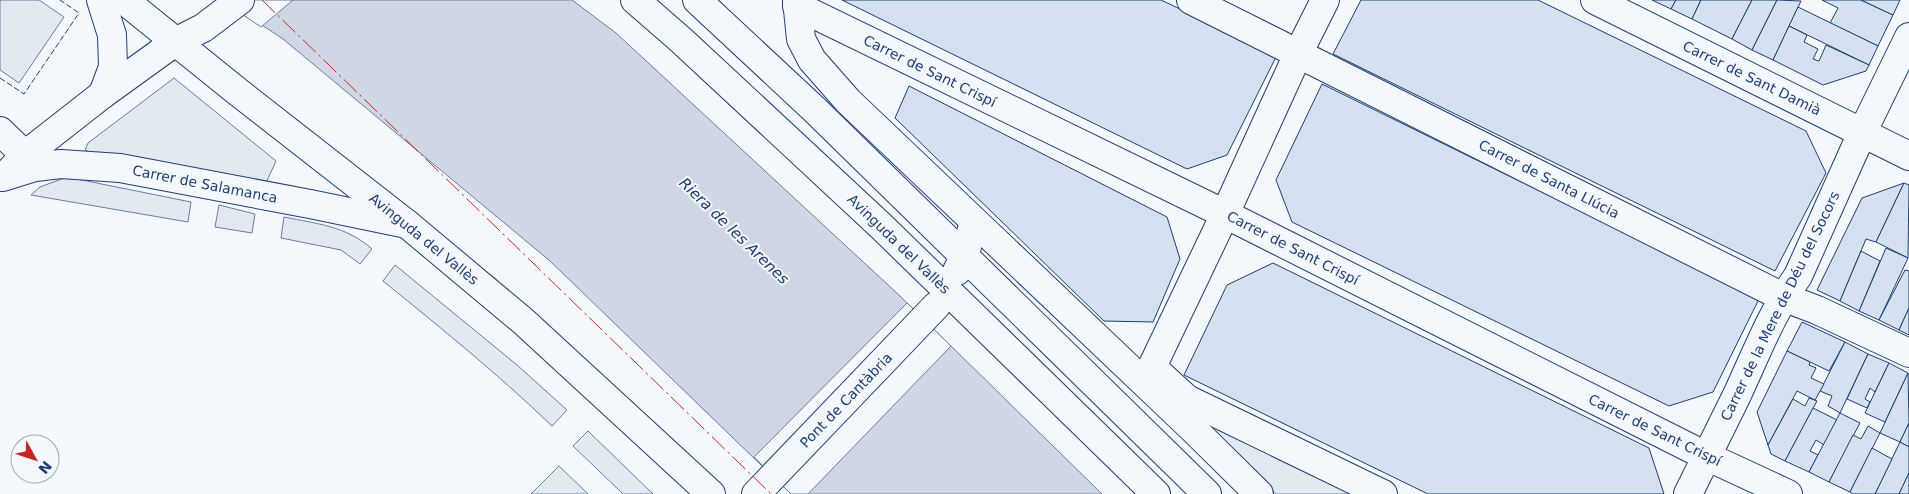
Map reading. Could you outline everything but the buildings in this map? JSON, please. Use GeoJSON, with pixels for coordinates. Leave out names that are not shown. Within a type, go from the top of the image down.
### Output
{"type":"FeatureCollection","features":[{"type":"Feature","properties":{"kind":"street"},"geometry":{"type":"LineString","coordinates":[[100,0],[112,34],[113,66],[103,94]]}},
{"type":"Feature","properties":{"kind":"street","name":"Avinguda del Vallès"},"geometry":{"type":"LineString","coordinates":[[124,0],[407,224],[523,321],[710,494]]}},
{"type":"Feature","properties":{"kind":"street","name":"Avinguda del Vallès"},"geometry":{"type":"LineString","coordinates":[[635,0],[688,46],[942,299],[1156,494]]}},
{"type":"Feature","properties":{"kind":"street"},"geometry":{"type":"LineString","coordinates":[[697,0],[815,110],[1207,494]]}},
{"type":"Feature","properties":{"kind":"street","name":"Carrer de Santa Llúcia"},"geometry":{"type":"LineString","coordinates":[[1191,0],[1783,297],[1817,310],[1909,353]]}},
{"type":"Feature","properties":{"kind":"street"},"geometry":{"type":"LineString","coordinates":[[1325,0],[1152,368],[1186,399],[1383,494]]}},
{"type":"Feature","properties":{"kind":"street","name":"Carrer de Sant Damià"},"geometry":{"type":"LineString","coordinates":[[1595,0],[1909,156]]}},
{"type":"Feature","properties":{"kind":"street"},"geometry":{"type":"LineString","coordinates":[[797,3],[801,39],[812,60],[848,101],[1259,494]]}},
{"type":"Feature","properties":{"kind":"street","name":"Carrer de Sant Crispí"},"geometry":{"type":"LineString","coordinates":[[797,3],[1225,214],[1706,456],[1788,494]]}},
{"type":"Feature","properties":{"kind":"street","name":"Carrer de Salamanca"},"geometry":{"type":"LineString","coordinates":[[2,178],[25,155],[103,94],[175,42],[203,28],[231,7]]}},
{"type":"Feature","properties":{"kind":"street","name":"Carrer de la Mere de Déu del Socors"},"geometry":{"type":"LineString","coordinates":[[1688,494],[1783,297],[1798,276],[1862,132],[1909,37]]}},
{"type":"Feature","properties":{"kind":"street"},"geometry":{"type":"LineString","coordinates":[[0,131],[25,155]]}},
{"type":"Feature","properties":{"kind":"street","name":"Carrer de Salamanca"},"geometry":{"type":"LineString","coordinates":[[2,178],[35,166],[61,164],[120,168],[407,224]]}},
{"type":"Feature","properties":{"kind":"street","name":"Pont de Cantàbria"},"geometry":{"type":"LineString","coordinates":[[764,485],[942,299],[964,257],[974,222]]}},
{"type":"Feature","properties":{"kind":"shaded area"},"geometry":{"type":"Polygon","coordinates":[[[0,0],[39,0],[64,17],[19,83],[0,70],[0,0]]]}},
{"type":"Feature","properties":{"kind":"shaded area"},"geometry":{"type":"Polygon","coordinates":[[[174,78],[276,161],[266,183],[85,150],[88,143],[174,78]]]}},
{"type":"Feature","properties":{"kind":"shaded area"},"geometry":{"type":"Polygon","coordinates":[[[67,177],[191,202],[188,222],[31,195],[40,187],[67,177]]]}},
{"type":"Feature","properties":{"kind":"shaded area"},"geometry":{"type":"Polygon","coordinates":[[[219,205],[255,214],[252,233],[215,227],[219,205]]]}},
{"type":"Feature","properties":{"kind":"shaded area"},"geometry":{"type":"Polygon","coordinates":[[[284,217],[320,224],[342,231],[362,241],[372,249],[360,264],[341,250],[281,238],[284,217]]]}},
{"type":"Feature","properties":{"kind":"shaded area"},"geometry":{"type":"Polygon","coordinates":[[[395,265],[517,365],[567,410],[552,426],[490,370],[383,281],[395,265]]]}},
{"type":"Feature","properties":{"kind":"shaded area"},"geometry":{"type":"Polygon","coordinates":[[[1184,407],[1355,494],[1276,494],[1184,407]]]}},
{"type":"Feature","properties":{"kind":"shaded area"},"geometry":{"type":"Polygon","coordinates":[[[588,431],[653,494],[623,494],[573,446],[588,431]]]}},
{"type":"Feature","properties":{"kind":"shaded area"},"geometry":{"type":"Polygon","coordinates":[[[559,466],[588,494],[531,494],[559,466]]]}},
{"type":"Feature","properties":{"kind":"water","name":"Riera de les Arenes"},"geometry":{"type":"Polygon","coordinates":[[[224,0],[572,0],[616,33],[900,296],[1102,494],[791,494],[550,261],[283,39],[224,0]]]}},
{"type":"Feature","properties":{"kind":"pier"},"geometry":{"type":"Polygon","coordinates":[[[221,0],[293,0],[261,27],[221,0]]]}},
{"type":"Feature","properties":{"kind":"pier"},"geometry":{"type":"Polygon","coordinates":[[[907,303],[951,346],[808,494],[791,494],[754,457],[907,303]]]}},
{"type":"Feature","properties":{"kind":"fence"},"geometry":{"type":"LineString","coordinates":[[0,78],[24,94],[79,13],[60,0]]}},
{"type":"Feature","properties":{"kind":"power"},"geometry":{"type":"LineString","coordinates":[[262,0],[771,494]]}}]}
